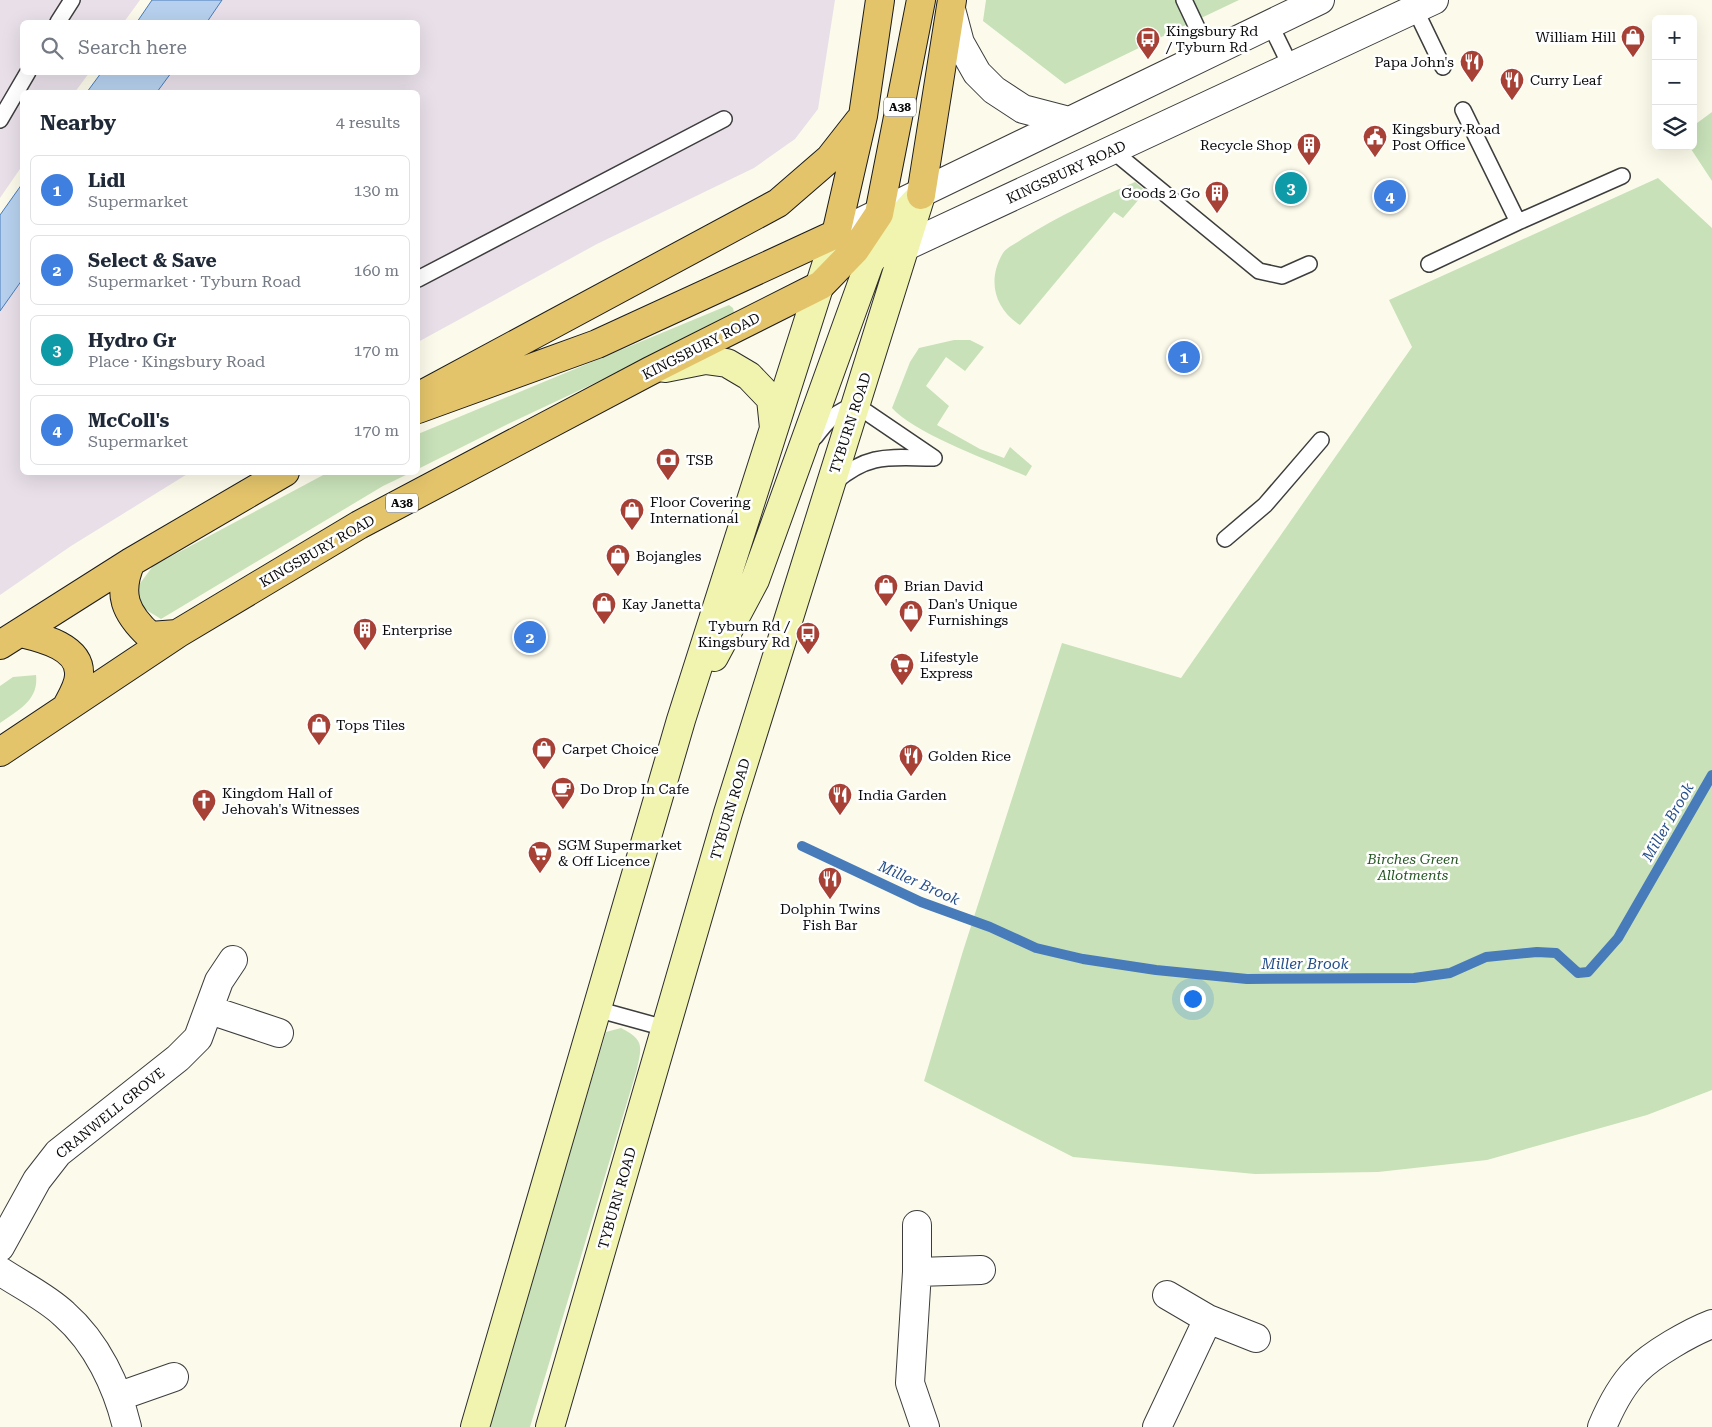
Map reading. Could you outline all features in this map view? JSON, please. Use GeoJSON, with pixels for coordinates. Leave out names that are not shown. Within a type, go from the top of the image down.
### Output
{"type":"FeatureCollection","features":[{"type":"Feature","properties":{"kind":"highway","name":"A38"},"geometry":{"type":"LineString","coordinates":[[836,234],[863,116],[880,0]]}},
{"type":"Feature","properties":{"kind":"highway","name":"A38"},"geometry":{"type":"LineString","coordinates":[[821,285],[855,250],[879,214],[921,0]]}},
{"type":"Feature","properties":{"kind":"highway"},"geometry":{"type":"LineString","coordinates":[[921,195],[951,4]]}},
{"type":"Feature","properties":{"kind":"highway","name":"A38"},"geometry":{"type":"LineString","coordinates":[[420,396],[499,351],[778,203],[830,158],[863,116]]}},
{"type":"Feature","properties":{"kind":"highway"},"geometry":{"type":"LineString","coordinates":[[420,409],[597,344],[836,234]]}},
{"type":"Feature","properties":{"kind":"highway","name":"KINGSBURY ROAD"},"geometry":{"type":"LineString","coordinates":[[0,752],[177,634],[359,525],[650,371],[821,285]]}},
{"type":"Feature","properties":{"kind":"highway"},"geometry":{"type":"LineString","coordinates":[[11,639],[131,562],[280,475]]}},
{"type":"Feature","properties":{"kind":"highway"},"geometry":{"type":"LineString","coordinates":[[131,562],[124,578],[122,591],[126,606],[140,627],[150,636],[177,634]]}},
{"type":"Feature","properties":{"kind":"highway"},"geometry":{"type":"LineString","coordinates":[[11,639],[50,642],[71,654],[78,665],[79,675],[66,708]]}},
{"type":"Feature","properties":{"kind":"main road","name":"TYBURN ROAD"},"geometry":{"type":"LineString","coordinates":[[550,1427],[725,822],[921,195]]}},
{"type":"Feature","properties":{"kind":"main road"},"geometry":{"type":"LineString","coordinates":[[681,720],[755,580],[802,455],[833,358],[869,264],[887,233],[921,195]]}},
{"type":"Feature","properties":{"kind":"main road"},"geometry":{"type":"LineString","coordinates":[[475,1427],[681,720],[836,234]]}},
{"type":"Feature","properties":{"kind":"main road"},"geometry":{"type":"LineString","coordinates":[[650,371],[705,360],[727,363],[749,376],[771,399],[774,429]]}},
{"type":"Feature","properties":{"kind":"street"},"geometry":{"type":"LineString","coordinates":[[836,234],[921,195],[1320,0]]}},
{"type":"Feature","properties":{"kind":"street"},"geometry":{"type":"LineString","coordinates":[[951,4],[960,44],[977,73],[994,90],[1023,109],[1069,121]]}},
{"type":"Feature","properties":{"kind":"street","name":"KINGSBURY ROAD"},"geometry":{"type":"LineString","coordinates":[[821,285],[1113,151],[1424,4]]}},
{"type":"Feature","properties":{"kind":"street","name":"CRANWELL GROVE"},"geometry":{"type":"LineString","coordinates":[[0,1247],[37,1180],[58,1153],[178,1058],[198,1038],[210,1010],[219,981],[233,960]]}},
{"type":"Feature","properties":{"kind":"street"},"geometry":{"type":"LineString","coordinates":[[210,1010],[279,1034]]}},
{"type":"Feature","properties":{"kind":"street"},"geometry":{"type":"LineString","coordinates":[[917,1225],[917,1272],[910,1383],[925,1427]]}},
{"type":"Feature","properties":{"kind":"street"},"geometry":{"type":"LineString","coordinates":[[917,1272],[981,1270]]}},
{"type":"Feature","properties":{"kind":"street"},"geometry":{"type":"LineString","coordinates":[[0,1271],[64,1314],[96,1352],[120,1396],[127,1427]]}},
{"type":"Feature","properties":{"kind":"street"},"geometry":{"type":"LineString","coordinates":[[1168,1296],[1208,1319],[1256,1338]]}},
{"type":"Feature","properties":{"kind":"street"},"geometry":{"type":"LineString","coordinates":[[1157,1427],[1208,1319]]}},
{"type":"Feature","properties":{"kind":"street"},"geometry":{"type":"LineString","coordinates":[[1602,1427],[1607,1413],[1636,1370],[1689,1333],[1712,1324]]}},
{"type":"Feature","properties":{"kind":"street"},"geometry":{"type":"LineString","coordinates":[[120,1396],[174,1377]]}},
{"type":"Feature","properties":{"kind":"lane"},"geometry":{"type":"LineString","coordinates":[[59,20],[72,0]]}},
{"type":"Feature","properties":{"kind":"lane"},"geometry":{"type":"LineString","coordinates":[[1184,0],[1209,53]]}},
{"type":"Feature","properties":{"kind":"lane"},"geometry":{"type":"LineString","coordinates":[[1424,4],[1442,67]]}},
{"type":"Feature","properties":{"kind":"lane"},"geometry":{"type":"LineString","coordinates":[[1270,24],[1291,67]]}},
{"type":"Feature","properties":{"kind":"lane"},"geometry":{"type":"LineString","coordinates":[[0,120],[26,75]]}},
{"type":"Feature","properties":{"kind":"lane"},"geometry":{"type":"LineString","coordinates":[[1463,110],[1518,222]]}},
{"type":"Feature","properties":{"kind":"lane"},"geometry":{"type":"LineString","coordinates":[[420,278],[724,119]]}},
{"type":"Feature","properties":{"kind":"lane"},"geometry":{"type":"LineString","coordinates":[[1113,151],[1259,271],[1282,276],[1309,264]]}},
{"type":"Feature","properties":{"kind":"lane"},"geometry":{"type":"LineString","coordinates":[[1429,264],[1622,176]]}},
{"type":"Feature","properties":{"kind":"lane"},"geometry":{"type":"LineString","coordinates":[[802,455],[827,421],[840,410],[856,405],[934,458],[874,458],[850,469],[830,486]]}},
{"type":"Feature","properties":{"kind":"lane"},"geometry":{"type":"LineString","coordinates":[[1226,539],[1266,505],[1321,440]]}},
{"type":"Feature","properties":{"kind":"lane"},"geometry":{"type":"LineString","coordinates":[[596,1009],[665,1028]]}},
{"type":"Feature","properties":{"kind":"shaded area"},"geometry":{"type":"Polygon","coordinates":[[[0,0],[140,0],[125,20],[20,20],[20,75],[88,75],[76,90],[20,90],[20,169],[0,198],[0,0]]]}},
{"type":"Feature","properties":{"kind":"shaded area"},"geometry":{"type":"Polygon","coordinates":[[[222,0],[835,0],[818,109],[795,139],[754,168],[597,244],[420,341],[420,90],[158,90],[170,75],[420,75],[420,20],[208,20],[222,0]]]}},
{"type":"Feature","properties":{"kind":"shaded area"},"geometry":{"type":"Polygon","coordinates":[[[20,283],[20,475],[186,475],[71,546],[0,595],[0,311],[20,283]]]}},
{"type":"Feature","properties":{"kind":"green space"},"geometry":{"type":"Polygon","coordinates":[[[986,0],[1177,0],[1188,24],[1065,84],[983,21],[986,0]]]}},
{"type":"Feature","properties":{"kind":"green space"},"geometry":{"type":"Polygon","coordinates":[[[1190,0],[1239,0],[1199,19],[1190,0]]]}},
{"type":"Feature","properties":{"kind":"green space"},"geometry":{"type":"Polygon","coordinates":[[[1712,112],[1712,181],[1692,150],[1697,150],[1697,123],[1712,112]]]}},
{"type":"Feature","properties":{"kind":"green space","name":"Birches Green Allotments"},"geometry":{"type":"Polygon","coordinates":[[[1658,178],[1712,228],[1712,1090],[1647,1115],[1487,1160],[1378,1172],[1255,1174],[1073,1157],[924,1081],[963,951],[1062,643],[1181,678],[1412,347],[1389,300],[1658,178]]]}},
{"type":"Feature","properties":{"kind":"green space"},"geometry":{"type":"Polygon","coordinates":[[[1135,182],[1146,191],[1123,218],[1114,212],[1020,325],[1011,318],[999,302],[994,283],[998,263],[1003,253],[1009,247],[1063,215],[1135,182]]]}},
{"type":"Feature","properties":{"kind":"green space"},"geometry":{"type":"Polygon","coordinates":[[[729,305],[733,308],[735,317],[508,424],[420,468],[420,433],[729,305]]]}},
{"type":"Feature","properties":{"kind":"green space"},"geometry":{"type":"Polygon","coordinates":[[[954,340],[970,340],[984,347],[965,371],[946,357],[926,386],[949,406],[937,425],[980,449],[1004,458],[1010,447],[1032,466],[1026,476],[935,437],[903,418],[892,408],[910,362],[919,348],[954,340]]]}},
{"type":"Feature","properties":{"kind":"green space"},"geometry":{"type":"Polygon","coordinates":[[[323,475],[406,475],[383,486],[161,619],[143,608],[135,590],[153,566],[323,475]]]}},
{"type":"Feature","properties":{"kind":"green space"},"geometry":{"type":"Polygon","coordinates":[[[36,675],[36,684],[31,698],[21,709],[0,723],[0,686],[13,677],[36,675]]]}},
{"type":"Feature","properties":{"kind":"green space"},"geometry":{"type":"Polygon","coordinates":[[[621,1028],[634,1036],[640,1044],[637,1069],[530,1427],[487,1427],[606,1032],[621,1028]]]}},
{"type":"Feature","properties":{"kind":"water"},"geometry":{"type":"Polygon","coordinates":[[[152,0],[222,0],[208,20],[138,20],[152,0]]]}},
{"type":"Feature","properties":{"kind":"water"},"geometry":{"type":"Polygon","coordinates":[[[100,75],[170,75],[158,90],[88,90],[100,75]]]}},
{"type":"Feature","properties":{"kind":"water"},"geometry":{"type":"Polygon","coordinates":[[[20,187],[20,283],[0,311],[0,215],[20,187]]]}},
{"type":"Feature","properties":{"kind":"waterway","name":"Miller Brook"},"geometry":{"type":"LineString","coordinates":[[802,846],[921,902],[990,927],[1036,948],[1083,959],[1156,970],[1247,979],[1414,978],[1450,973],[1486,957],[1537,952],[1556,953],[1578,973],[1588,972],[1618,938],[1712,775]]}},
{"type":"Feature","properties":{"kind":"place","name":"William Hill"},"geometry":{"type":"Point","coordinates":[1633,58]}},
{"type":"Feature","properties":{"kind":"place","name":"Kingsbury Rd / Tyburn Rd"},"geometry":{"type":"Point","coordinates":[1148,60]}},
{"type":"Feature","properties":{"kind":"place","name":"Papa John's"},"geometry":{"type":"Point","coordinates":[1472,83]}},
{"type":"Feature","properties":{"kind":"place","name":"Curry Leaf"},"geometry":{"type":"Point","coordinates":[1512,101]}},
{"type":"Feature","properties":{"kind":"place","name":"Kingsbury Road Post Office"},"geometry":{"type":"Point","coordinates":[1375,158]}},
{"type":"Feature","properties":{"kind":"place","name":"Recycle Shop"},"geometry":{"type":"Point","coordinates":[1309,166]}},
{"type":"Feature","properties":{"kind":"place","name":"Hydro Gr"},"geometry":{"type":"Point","coordinates":[1291,188]}},
{"type":"Feature","properties":{"kind":"place","name":"McColl's"},"geometry":{"type":"Point","coordinates":[1390,196]}},
{"type":"Feature","properties":{"kind":"place","name":"Goods 2 Go"},"geometry":{"type":"Point","coordinates":[1217,214]}},
{"type":"Feature","properties":{"kind":"place","name":"Lidl"},"geometry":{"type":"Point","coordinates":[1184,357]}},
{"type":"Feature","properties":{"kind":"place","name":"TSB"},"geometry":{"type":"Point","coordinates":[668,481]}},
{"type":"Feature","properties":{"kind":"place","name":"Floor Covering International"},"geometry":{"type":"Point","coordinates":[632,531]}},
{"type":"Feature","properties":{"kind":"place","name":"Bojangles"},"geometry":{"type":"Point","coordinates":[618,577]}},
{"type":"Feature","properties":{"kind":"place","name":"Brian David"},"geometry":{"type":"Point","coordinates":[886,607]}},
{"type":"Feature","properties":{"kind":"place","name":"Kay Janetta"},"geometry":{"type":"Point","coordinates":[604,625]}},
{"type":"Feature","properties":{"kind":"place","name":"Dan's Unique Furnishings"},"geometry":{"type":"Point","coordinates":[911,633]}},
{"type":"Feature","properties":{"kind":"place","name":"Select & Save"},"geometry":{"type":"Point","coordinates":[530,637]}},
{"type":"Feature","properties":{"kind":"place","name":"Enterprise"},"geometry":{"type":"Point","coordinates":[365,651]}},
{"type":"Feature","properties":{"kind":"place","name":"Tyburn Rd / Kingsbury Rd"},"geometry":{"type":"Point","coordinates":[808,655]}},
{"type":"Feature","properties":{"kind":"place","name":"Lifestyle Express"},"geometry":{"type":"Point","coordinates":[902,686]}},
{"type":"Feature","properties":{"kind":"place","name":"Tops Tiles"},"geometry":{"type":"Point","coordinates":[319,746]}},
{"type":"Feature","properties":{"kind":"place","name":"Carpet Choice"},"geometry":{"type":"Point","coordinates":[544,770]}},
{"type":"Feature","properties":{"kind":"place","name":"Golden Rice"},"geometry":{"type":"Point","coordinates":[911,777]}},
{"type":"Feature","properties":{"kind":"place","name":"Do Drop In Cafe"},"geometry":{"type":"Point","coordinates":[563,810]}},
{"type":"Feature","properties":{"kind":"place","name":"India Garden"},"geometry":{"type":"Point","coordinates":[840,816]}},
{"type":"Feature","properties":{"kind":"place","name":"Kingdom Hall of Jehovah's Witnesses"},"geometry":{"type":"Point","coordinates":[204,822]}},
{"type":"Feature","properties":{"kind":"place","name":"SGM Supermarket & Off Licence"},"geometry":{"type":"Point","coordinates":[540,874]}},
{"type":"Feature","properties":{"kind":"place","name":"Dolphin Twins Fish Bar"},"geometry":{"type":"Point","coordinates":[830,900]}}]}
